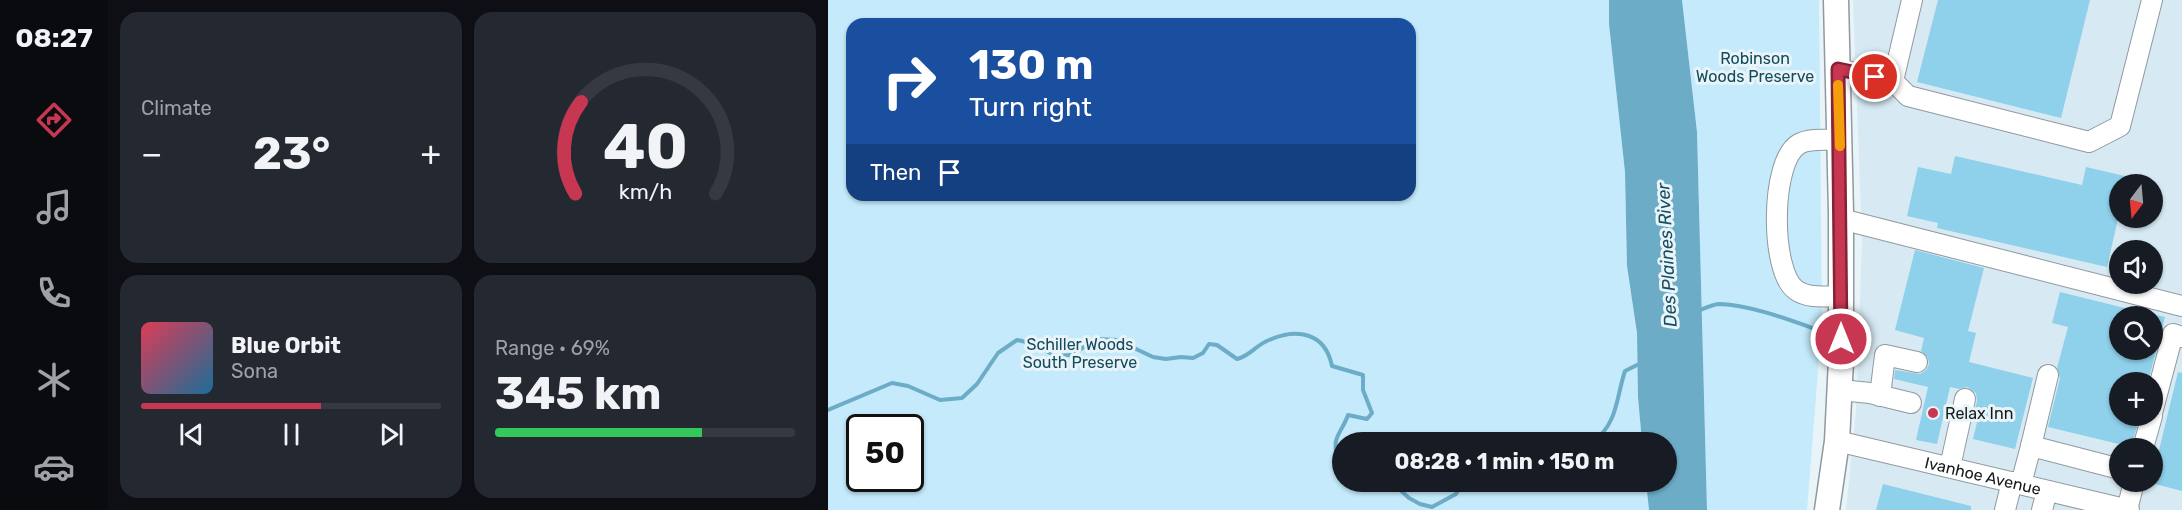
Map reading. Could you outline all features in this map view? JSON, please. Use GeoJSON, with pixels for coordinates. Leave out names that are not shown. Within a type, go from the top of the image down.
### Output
{"type":"FeatureCollection","features":[{"type":"Feature","properties":{"kind":"main road"},"geometry":{"type":"LineString","coordinates":[[1827,510],[1837,441],[1840,390],[1841,219],[1836,0]]}},
{"type":"Feature","properties":{"kind":"street"},"geometry":{"type":"LineString","coordinates":[[1893,81],[1912,0]]}},
{"type":"Feature","properties":{"kind":"street"},"geometry":{"type":"LineString","coordinates":[[1838,69],[1893,81],[1908,96],[2089,142],[2120,126],[2152,0]]}},
{"type":"Feature","properties":{"kind":"street"},"geometry":{"type":"LineString","coordinates":[[1839,140],[1800,143],[1793,148],[1785,167],[1776,212],[1779,248],[1789,283],[1804,294],[1841,296]]}},
{"type":"Feature","properties":{"kind":"street"},"geometry":{"type":"LineString","coordinates":[[1841,219],[2182,306]]}},
{"type":"Feature","properties":{"kind":"street"},"geometry":{"type":"LineString","coordinates":[[2163,372],[2173,334],[2182,337]]}},
{"type":"Feature","properties":{"kind":"street"},"geometry":{"type":"LineString","coordinates":[[1880,396],[1885,355],[1917,362]]}},
{"type":"Feature","properties":{"kind":"street"},"geometry":{"type":"LineString","coordinates":[[2005,510],[2031,446],[2048,375]]}},
{"type":"Feature","properties":{"kind":"street"},"geometry":{"type":"LineString","coordinates":[[1840,390],[1911,403]]}},
{"type":"Feature","properties":{"kind":"street"},"geometry":{"type":"LineString","coordinates":[[1950,467],[1965,399]]}},
{"type":"Feature","properties":{"kind":"street","name":"Ivanhoe Avenue"},"geometry":{"type":"LineString","coordinates":[[1837,441],[2128,510]]}},
{"type":"Feature","properties":{"kind":"street"},"geometry":{"type":"LineString","coordinates":[[2031,446],[2109,466]]}},
{"type":"Feature","properties":{"kind":"street"},"geometry":{"type":"LineString","coordinates":[[2042,510],[2047,491]]}},
{"type":"Feature","properties":{"kind":"street"},"geometry":{"type":"LineString","coordinates":[[2128,510],[2132,492]]}},
{"type":"Feature","properties":{"kind":"shaded area"},"geometry":{"type":"Polygon","coordinates":[[[1853,0],[2182,0],[2182,510],[1846,510],[1856,411],[1862,241],[1853,0]]]}},
{"type":"Feature","properties":{"kind":"green space","name":"Schiller Woods South Preserve"},"geometry":{"type":"Polygon","coordinates":[[[828,0],[1609,0],[1609,24],[1625,172],[1627,266],[1637,333],[1641,432],[1332,432],[1332,492],[1647,492],[1649,510],[828,510],[828,0]]]}},
{"type":"Feature","properties":{"kind":"green space","name":"Robinson Woods Preserve"},"geometry":{"type":"Polygon","coordinates":[[[1682,0],[1819,0],[1822,320],[1807,510],[1707,510],[1697,132],[1682,0]]]}},
{"type":"Feature","properties":{"kind":"water","name":"Des Plaines River"},"geometry":{"type":"Polygon","coordinates":[[[1609,0],[1682,0],[1697,132],[1707,510],[1649,510],[1647,492],[1677,492],[1677,432],[1641,432],[1637,333],[1627,266],[1625,172],[1609,24],[1609,0]]]}},
{"type":"Feature","properties":{"kind":"building"},"geometry":{"type":"Polygon","coordinates":[[[1938,0],[2090,0],[2061,118],[1917,82],[1938,0]]]}},
{"type":"Feature","properties":{"kind":"building"},"geometry":{"type":"Polygon","coordinates":[[[1955,156],[2082,185],[2086,167],[2116,174],[2109,174],[2109,228],[2116,228],[2113,240],[2109,240],[2107,267],[1937,228],[1938,223],[1907,216],[1918,167],[1951,174],[1955,156]]]}},
{"type":"Feature","properties":{"kind":"building"},"geometry":{"type":"Polygon","coordinates":[[[1915,250],[1984,268],[1968,331],[1976,333],[1969,362],[2033,378],[2015,449],[1973,439],[1979,414],[1974,413],[1976,393],[1967,387],[1959,389],[1950,387],[1937,444],[1916,440],[1928,387],[1894,379],[1895,370],[1920,374],[1929,364],[1928,358],[1921,351],[1924,338],[1895,330],[1915,250]]]}},
{"type":"Feature","properties":{"kind":"building"},"geometry":{"type":"Polygon","coordinates":[[[2060,292],[2117,306],[2109,306],[2109,360],[2154,360],[2151,372],[2109,372],[2109,426],[2137,426],[2134,438],[2109,438],[2109,442],[2048,427],[2060,378],[2057,368],[2068,327],[2052,323],[2060,292]]]}},
{"type":"Feature","properties":{"kind":"building"},"geometry":{"type":"Polygon","coordinates":[[[2178,372],[2182,373],[2182,491],[2163,486],[2162,438],[2178,372]]]}},
{"type":"Feature","properties":{"kind":"building"},"geometry":{"type":"Polygon","coordinates":[[[1883,484],[1971,506],[1971,510],[1876,510],[1883,484]]]}},
{"type":"Feature","properties":{"kind":"waterway"},"geometry":{"type":"LineString","coordinates":[[1698,311],[1717,304],[1732,305],[1770,314],[1818,330]]}},
{"type":"Feature","properties":{"kind":"waterway"},"geometry":{"type":"LineString","coordinates":[[828,410],[892,383],[908,386],[940,400],[962,398],[977,384],[998,353],[1017,340],[1031,343],[1056,356],[1070,355],[1098,339],[1117,340],[1153,357],[1166,359],[1193,358],[1203,353],[1209,344],[1217,345],[1237,359],[1269,340],[1279,336],[1299,334],[1308,336],[1323,346],[1332,366],[1363,375],[1363,390],[1372,413],[1367,419],[1348,415],[1340,432]]}},
{"type":"Feature","properties":{"kind":"waterway"},"geometry":{"type":"LineString","coordinates":[[1603,432],[1615,410],[1625,371],[1641,363]]}},
{"type":"Feature","properties":{"kind":"waterway"},"geometry":{"type":"LineString","coordinates":[[1402,492],[1420,504],[1432,507],[1457,492]]}},
{"type":"Feature","properties":{"kind":"slow traffic"},"geometry":{"type":"LineString","coordinates":[[1838,85],[1840,146]]}},
{"type":"Feature","properties":{"kind":"place","name":"Relax Inn"},"geometry":{"type":"Point","coordinates":[1933,413]}},
{"type":"Feature","properties":{"kind":"route"},"geometry":{"type":"LineString","coordinates":[[1841,339],[1838,69],[1875,77]]}}]}
